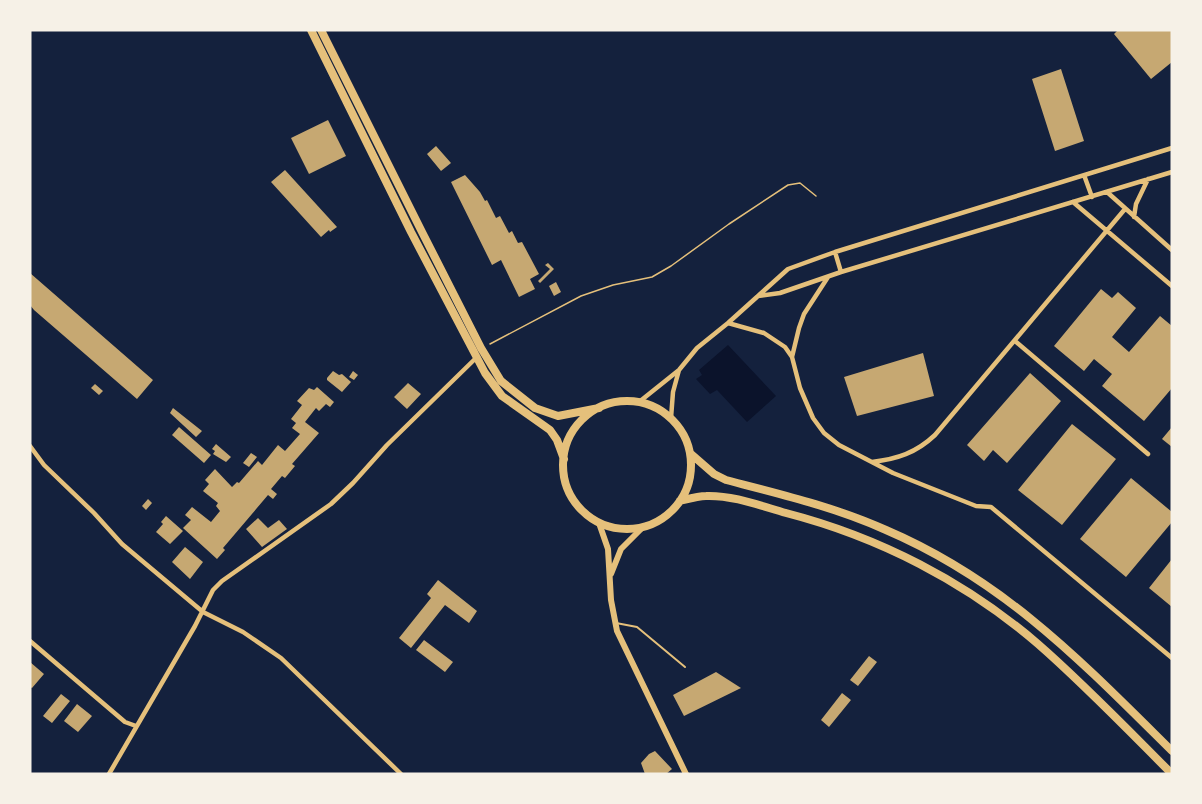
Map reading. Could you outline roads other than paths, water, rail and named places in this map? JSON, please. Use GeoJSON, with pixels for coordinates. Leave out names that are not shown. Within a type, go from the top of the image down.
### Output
{"type":"FeatureCollection","features":[{"type":"Feature","properties":{"kind":"main road"},"geometry":{"type":"LineString","coordinates":[[311,30],[411,232],[493,385],[502,396],[550,430],[557,440],[564,459]]}},
{"type":"Feature","properties":{"kind":"main road"},"geometry":{"type":"LineString","coordinates":[[321,30],[482,348],[501,381],[535,408],[558,416],[619,402],[639,402],[656,408],[671,418],[684,434],[691,454],[691,471],[687,487],[680,501],[670,513],[644,527],[628,529],[599,523],[584,512],[572,497],[565,479],[564,459],[567,443],[575,428],[598,408]]}},
{"type":"Feature","properties":{"kind":"main road"},"geometry":{"type":"LineString","coordinates":[[691,454],[714,474],[726,480],[810,501],[848,514],[915,543],[967,571],[1004,596],[1070,650],[1172,751]]}},
{"type":"Feature","properties":{"kind":"main road"},"geometry":{"type":"LineString","coordinates":[[680,501],[706,496],[746,502],[844,530],[916,562],[986,604],[1037,643],[1172,774]]}},
{"type":"Feature","properties":{"kind":"street"},"geometry":{"type":"LineString","coordinates":[[639,402],[679,370],[697,348],[788,268],[1172,148]]}},
{"type":"Feature","properties":{"kind":"street"},"geometry":{"type":"LineString","coordinates":[[758,296],[780,293],[828,276],[1172,172]]}},
{"type":"Feature","properties":{"kind":"street"},"geometry":{"type":"LineString","coordinates":[[1084,175],[1092,197]]}},
{"type":"Feature","properties":{"kind":"street"},"geometry":{"type":"LineString","coordinates":[[1134,217],[1136,204],[1148,180]]}},
{"type":"Feature","properties":{"kind":"street"},"geometry":{"type":"LineString","coordinates":[[1107,192],[1172,250]]}},
{"type":"Feature","properties":{"kind":"street"},"geometry":{"type":"LineString","coordinates":[[1074,202],[1172,286]]}},
{"type":"Feature","properties":{"kind":"street"},"geometry":{"type":"LineString","coordinates":[[872,462],[893,460],[924,445],[1015,341],[1125,209]]}},
{"type":"Feature","properties":{"kind":"street"},"geometry":{"type":"LineString","coordinates":[[835,252],[841,272]]}},
{"type":"Feature","properties":{"kind":"street"},"geometry":{"type":"LineString","coordinates":[[792,357],[804,314],[828,276]]}},
{"type":"Feature","properties":{"kind":"street"},"geometry":{"type":"LineString","coordinates":[[728,323],[764,333],[785,346],[792,357],[800,388],[813,418],[839,446],[893,473],[976,506],[991,507],[1172,658]]}},
{"type":"Feature","properties":{"kind":"street"},"geometry":{"type":"LineString","coordinates":[[1015,341],[1148,454]]}},
{"type":"Feature","properties":{"kind":"street"},"geometry":{"type":"LineString","coordinates":[[109,774],[203,612],[213,590],[331,504],[387,445],[477,357]]}},
{"type":"Feature","properties":{"kind":"street"},"geometry":{"type":"LineString","coordinates":[[671,418],[673,392],[679,370]]}},
{"type":"Feature","properties":{"kind":"street"},"geometry":{"type":"LineString","coordinates":[[30,446],[44,465],[94,513],[122,544],[203,612],[243,632],[281,658],[401,774]]}},
{"type":"Feature","properties":{"kind":"street"},"geometry":{"type":"LineString","coordinates":[[599,523],[608,549],[611,600],[617,631],[686,774]]}},
{"type":"Feature","properties":{"kind":"street"},"geometry":{"type":"LineString","coordinates":[[610,575],[621,549],[644,527]]}},
{"type":"Feature","properties":{"kind":"street"},"geometry":{"type":"LineString","coordinates":[[30,641],[125,722],[136,726]]}},
{"type":"Feature","properties":{"kind":"lane"},"geometry":{"type":"LineString","coordinates":[[616,623],[637,627],[685,667]]}},
{"type":"Feature","properties":{"kind":"water"},"geometry":{"type":"Polygon","coordinates":[[[728,345],[776,396],[747,422],[717,390],[710,394],[696,379],[702,375],[699,370],[728,345]]]}}]}
